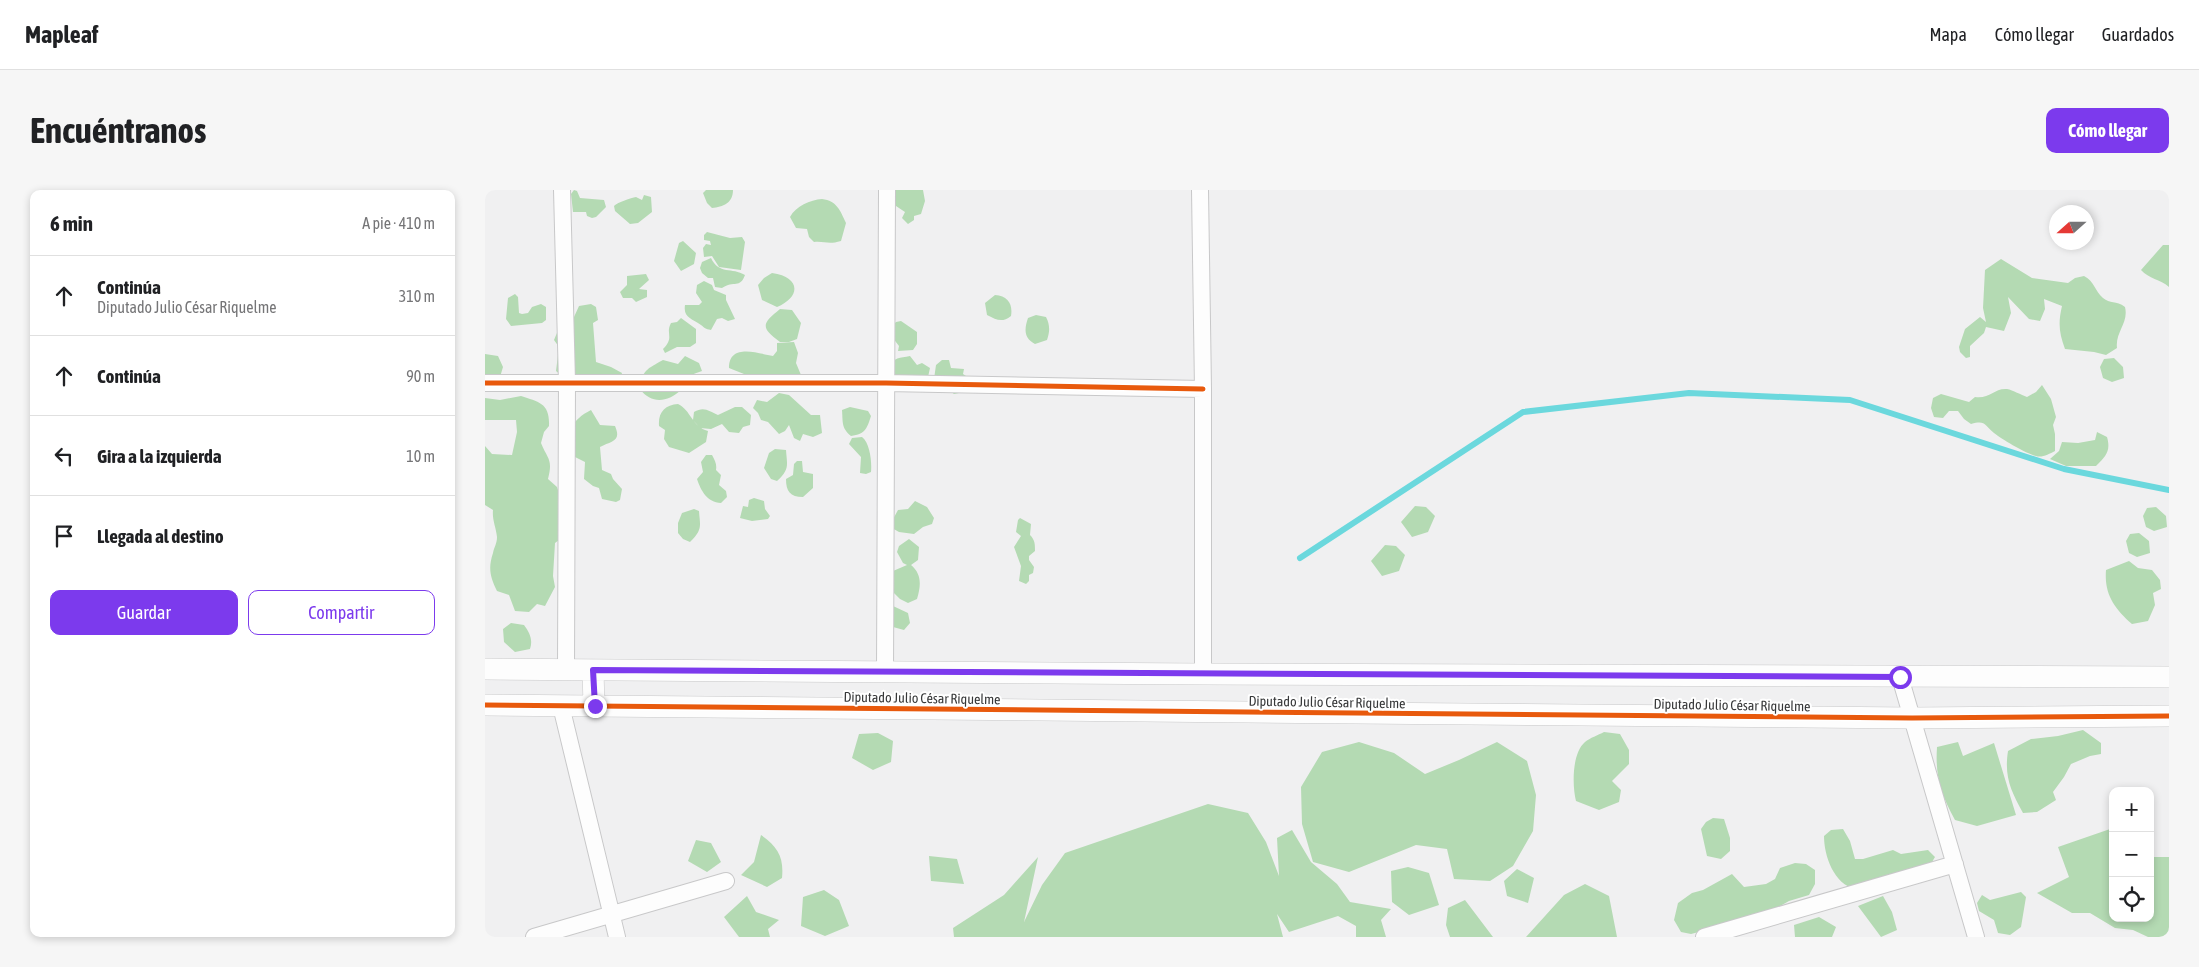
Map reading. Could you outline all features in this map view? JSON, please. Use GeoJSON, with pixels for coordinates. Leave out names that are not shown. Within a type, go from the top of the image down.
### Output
{"type":"FeatureCollection","features":[{"type":"Feature","properties":{"kind":"street"},"geometry":{"type":"LineString","coordinates":[[562,190],[567,382],[566,670]]}},
{"type":"Feature","properties":{"kind":"street"},"geometry":{"type":"LineString","coordinates":[[885,672],[887,190]]}},
{"type":"Feature","properties":{"kind":"street"},"geometry":{"type":"LineString","coordinates":[[1200,190],[1203,389],[1203,674]]}},
{"type":"Feature","properties":{"kind":"street"},"geometry":{"type":"LineString","coordinates":[[485,383],[886,383],[1203,389]]}},
{"type":"Feature","properties":{"kind":"street","name":"Diputado Julio César Riquelme"},"geometry":{"type":"LineString","coordinates":[[485,669],[1203,674],[2169,677]]}},
{"type":"Feature","properties":{"kind":"street"},"geometry":{"type":"LineString","coordinates":[[593,670],[595,706]]}},
{"type":"Feature","properties":{"kind":"street"},"geometry":{"type":"LineString","coordinates":[[1900,677],[1976,937]]}},
{"type":"Feature","properties":{"kind":"street","name":"Diputado Julio César Riquelme"},"geometry":{"type":"LineString","coordinates":[[485,705],[1912,718],[2169,716]]}},
{"type":"Feature","properties":{"kind":"street"},"geometry":{"type":"LineString","coordinates":[[561,706],[617,937]]}},
{"type":"Feature","properties":{"kind":"street"},"geometry":{"type":"LineString","coordinates":[[1704,937],[1955,864]]}},
{"type":"Feature","properties":{"kind":"street"},"geometry":{"type":"LineString","coordinates":[[534,937],[726,881]]}},
{"type":"Feature","properties":{"kind":"green space"},"geometry":{"type":"Polygon","coordinates":[[[574,190],[577,191],[580,198],[604,200],[606,207],[596,217],[592,218],[587,216],[586,212],[573,212],[571,194],[574,190]]]}},
{"type":"Feature","properties":{"kind":"green space"},"geometry":{"type":"Polygon","coordinates":[[[706,190],[733,190],[733,194],[727,204],[712,208],[707,203],[703,193],[706,190]]]}},
{"type":"Feature","properties":{"kind":"green space"},"geometry":{"type":"Polygon","coordinates":[[[894,190],[923,190],[925,201],[921,214],[914,216],[914,220],[908,224],[902,218],[905,212],[896,206],[892,194],[894,190]]]}},
{"type":"Feature","properties":{"kind":"green space"},"geometry":{"type":"Polygon","coordinates":[[[644,195],[651,197],[652,212],[638,223],[630,224],[615,211],[614,206],[618,203],[636,197],[642,200],[644,195]]]}},
{"type":"Feature","properties":{"kind":"green space"},"geometry":{"type":"Polygon","coordinates":[[[822,199],[835,204],[846,223],[841,241],[833,243],[814,242],[809,237],[807,229],[796,228],[790,217],[804,204],[822,199]]]}},
{"type":"Feature","properties":{"kind":"green space"},"geometry":{"type":"Polygon","coordinates":[[[707,232],[730,238],[742,237],[745,242],[741,270],[719,267],[712,256],[704,257],[703,248],[706,244],[711,245],[710,241],[704,240],[704,235],[707,232]]]}},
{"type":"Feature","properties":{"kind":"green space"},"geometry":{"type":"Polygon","coordinates":[[[683,241],[696,253],[694,264],[681,271],[674,261],[679,243],[683,241]]]}},
{"type":"Feature","properties":{"kind":"green space"},"geometry":{"type":"Polygon","coordinates":[[[2163,245],[2169,245],[2169,287],[2141,270],[2163,245]]]}},
{"type":"Feature","properties":{"kind":"green space"},"geometry":{"type":"Polygon","coordinates":[[[711,258],[722,269],[745,275],[741,282],[722,288],[715,287],[713,278],[708,278],[702,273],[700,268],[702,262],[711,258]]]}},
{"type":"Feature","properties":{"kind":"green space"},"geometry":{"type":"Polygon","coordinates":[[[2001,259],[2032,278],[2068,283],[2075,278],[2084,276],[2103,298],[2125,307],[2126,313],[2118,337],[2117,348],[2106,355],[2065,349],[2060,328],[2062,306],[2044,299],[2045,309],[2040,321],[2029,319],[2008,297],[2011,313],[2004,331],[1986,327],[1984,333],[1970,346],[1970,357],[1966,358],[1960,352],[1959,347],[1965,329],[1980,317],[1986,322],[1983,308],[1985,270],[2001,259]]]}},
{"type":"Feature","properties":{"kind":"green space"},"geometry":{"type":"Polygon","coordinates":[[[772,273],[782,275],[788,279],[793,283],[794,288],[794,293],[790,298],[777,307],[762,300],[758,285],[772,273]]]}},
{"type":"Feature","properties":{"kind":"green space"},"geometry":{"type":"Polygon","coordinates":[[[646,274],[649,280],[639,289],[647,290],[647,297],[636,302],[632,298],[623,298],[620,292],[627,285],[627,276],[646,274]]]}},
{"type":"Feature","properties":{"kind":"green space"},"geometry":{"type":"Polygon","coordinates":[[[704,281],[712,285],[714,290],[726,295],[726,300],[735,319],[728,321],[722,318],[717,319],[711,330],[705,328],[685,313],[685,305],[699,305],[702,302],[696,293],[697,285],[704,281]]]}},
{"type":"Feature","properties":{"kind":"green space"},"geometry":{"type":"Polygon","coordinates":[[[515,294],[518,297],[519,313],[528,313],[532,307],[541,304],[546,307],[546,320],[542,323],[511,326],[506,319],[508,298],[515,294]]]}},
{"type":"Feature","properties":{"kind":"green space"},"geometry":{"type":"Polygon","coordinates":[[[995,295],[1009,301],[1011,316],[1005,320],[999,320],[987,315],[985,303],[995,295]]]}},
{"type":"Feature","properties":{"kind":"green space"},"geometry":{"type":"Polygon","coordinates":[[[591,304],[596,307],[598,320],[593,323],[596,362],[622,373],[618,387],[612,391],[562,376],[556,371],[559,347],[554,340],[562,321],[574,317],[579,306],[591,304]]]}},
{"type":"Feature","properties":{"kind":"green space"},"geometry":{"type":"Polygon","coordinates":[[[780,309],[792,310],[801,323],[797,339],[789,342],[780,342],[766,329],[767,322],[780,309]]]}},
{"type":"Feature","properties":{"kind":"green space"},"geometry":{"type":"Polygon","coordinates":[[[1036,315],[1046,317],[1049,331],[1047,340],[1035,344],[1027,336],[1026,326],[1028,318],[1036,315]]]}},
{"type":"Feature","properties":{"kind":"green space"},"geometry":{"type":"Polygon","coordinates":[[[681,318],[696,329],[696,343],[690,347],[677,347],[665,353],[663,349],[667,345],[669,338],[669,327],[671,323],[677,322],[681,318]]]}},
{"type":"Feature","properties":{"kind":"green space"},"geometry":{"type":"Polygon","coordinates":[[[901,321],[917,332],[917,344],[913,350],[898,351],[899,346],[892,337],[892,326],[896,322],[901,321]]]}},
{"type":"Feature","properties":{"kind":"green space"},"geometry":{"type":"Polygon","coordinates":[[[794,342],[798,353],[796,363],[801,375],[795,385],[784,385],[778,374],[746,378],[744,374],[729,368],[730,360],[739,352],[752,352],[773,356],[777,351],[777,343],[794,342]]]}},
{"type":"Feature","properties":{"kind":"green space"},"geometry":{"type":"Polygon","coordinates":[[[485,354],[498,356],[503,367],[500,377],[485,385],[485,354]]]}},
{"type":"Feature","properties":{"kind":"green space"},"geometry":{"type":"Polygon","coordinates":[[[685,356],[699,363],[702,371],[688,376],[681,390],[665,399],[654,399],[644,394],[640,389],[642,378],[649,368],[663,360],[678,364],[685,356]]]}},
{"type":"Feature","properties":{"kind":"green space"},"geometry":{"type":"Polygon","coordinates":[[[910,356],[917,365],[922,363],[930,368],[928,377],[896,376],[890,367],[893,361],[897,358],[910,356]]]}},
{"type":"Feature","properties":{"kind":"green space"},"geometry":{"type":"Polygon","coordinates":[[[2114,358],[2123,367],[2124,378],[2112,382],[2103,378],[2100,367],[2104,359],[2114,358]]]}},
{"type":"Feature","properties":{"kind":"green space"},"geometry":{"type":"Polygon","coordinates":[[[942,360],[949,360],[951,368],[964,369],[963,374],[969,378],[964,392],[954,394],[934,379],[936,365],[942,360]]]}},
{"type":"Feature","properties":{"kind":"green space"},"geometry":{"type":"Polygon","coordinates":[[[2042,385],[2051,399],[2056,417],[2053,425],[2055,451],[2043,456],[2031,454],[2014,446],[1982,423],[1971,424],[1958,411],[1949,411],[1943,418],[1934,417],[1931,408],[1933,398],[1941,394],[1969,402],[1975,397],[2007,389],[2027,397],[2036,392],[2042,385]]]}},
{"type":"Feature","properties":{"kind":"green space"},"geometry":{"type":"Polygon","coordinates":[[[779,393],[789,395],[811,415],[820,415],[822,433],[813,437],[803,434],[800,441],[794,438],[789,425],[785,431],[779,434],[768,422],[761,420],[753,408],[757,400],[767,402],[779,393]]]}},
{"type":"Feature","properties":{"kind":"green space"},"geometry":{"type":"Polygon","coordinates":[[[521,396],[538,402],[548,412],[549,426],[544,432],[541,443],[550,463],[548,479],[557,487],[560,496],[559,540],[555,543],[553,576],[555,587],[545,606],[537,604],[529,612],[515,611],[509,595],[497,591],[491,577],[491,558],[497,537],[493,510],[485,505],[485,446],[492,454],[512,455],[517,432],[516,420],[485,420],[485,398],[500,400],[521,396]]]}},
{"type":"Feature","properties":{"kind":"green space"},"geometry":{"type":"Polygon","coordinates":[[[678,404],[686,410],[698,426],[708,431],[706,442],[689,453],[669,447],[664,439],[665,430],[659,426],[663,410],[678,404]]]}},
{"type":"Feature","properties":{"kind":"green space"},"geometry":{"type":"Polygon","coordinates":[[[735,407],[742,407],[751,415],[750,425],[743,427],[739,433],[729,432],[722,424],[711,429],[700,428],[693,420],[694,412],[701,409],[718,415],[735,407]]]}},
{"type":"Feature","properties":{"kind":"green space"},"geometry":{"type":"Polygon","coordinates":[[[850,407],[868,411],[871,416],[863,432],[851,436],[844,427],[842,410],[850,407]]]}},
{"type":"Feature","properties":{"kind":"green space"},"geometry":{"type":"Polygon","coordinates":[[[591,410],[600,425],[615,426],[617,431],[614,440],[600,447],[602,470],[611,474],[622,489],[620,500],[616,502],[602,499],[599,488],[584,479],[585,462],[563,451],[569,432],[575,422],[591,410]]]}},
{"type":"Feature","properties":{"kind":"green space"},"geometry":{"type":"Polygon","coordinates":[[[2097,432],[2107,437],[2108,450],[2096,466],[2066,466],[2050,459],[2059,451],[2062,442],[2078,443],[2095,440],[2097,432]]]}},
{"type":"Feature","properties":{"kind":"green space"},"geometry":{"type":"Polygon","coordinates":[[[862,437],[869,448],[871,458],[871,472],[866,474],[860,473],[861,457],[849,444],[852,438],[862,437]]]}},
{"type":"Feature","properties":{"kind":"green space"},"geometry":{"type":"Polygon","coordinates":[[[775,449],[786,450],[787,459],[786,470],[777,481],[771,479],[764,468],[769,453],[775,449]]]}},
{"type":"Feature","properties":{"kind":"green space"},"geometry":{"type":"Polygon","coordinates":[[[706,455],[712,455],[716,464],[716,470],[721,475],[719,485],[726,491],[727,497],[721,503],[712,501],[705,495],[697,479],[703,472],[701,462],[706,455]]]}},
{"type":"Feature","properties":{"kind":"green space"},"geometry":{"type":"Polygon","coordinates":[[[797,461],[802,461],[803,472],[813,474],[813,488],[803,497],[790,493],[786,483],[786,479],[793,475],[794,464],[797,461]]]}},
{"type":"Feature","properties":{"kind":"green space"},"geometry":{"type":"Polygon","coordinates":[[[754,498],[764,501],[765,509],[770,516],[768,519],[752,521],[740,518],[743,506],[748,507],[749,500],[754,498]]]}},
{"type":"Feature","properties":{"kind":"green space"},"geometry":{"type":"Polygon","coordinates":[[[915,501],[927,507],[934,518],[932,524],[923,527],[914,534],[899,532],[892,528],[892,521],[898,510],[908,509],[915,501]]]}},
{"type":"Feature","properties":{"kind":"green space"},"geometry":{"type":"Polygon","coordinates":[[[1415,506],[1426,507],[1435,516],[1428,532],[1412,537],[1401,522],[1415,506]]]}},
{"type":"Feature","properties":{"kind":"green space"},"geometry":{"type":"Polygon","coordinates":[[[2156,507],[2166,516],[2167,527],[2154,531],[2146,527],[2143,516],[2147,508],[2156,507]]]}},
{"type":"Feature","properties":{"kind":"green space"},"geometry":{"type":"Polygon","coordinates":[[[694,509],[699,511],[700,527],[690,542],[683,539],[678,533],[678,523],[682,513],[694,509]]]}},
{"type":"Feature","properties":{"kind":"green space"},"geometry":{"type":"Polygon","coordinates":[[[1020,518],[1031,524],[1030,535],[1035,544],[1035,551],[1029,556],[1029,560],[1034,567],[1033,573],[1029,575],[1029,581],[1026,584],[1019,581],[1021,566],[1014,547],[1021,536],[1016,532],[1020,518]]]}},
{"type":"Feature","properties":{"kind":"green space"},"geometry":{"type":"Polygon","coordinates":[[[2139,533],[2149,541],[2150,553],[2137,557],[2129,553],[2126,541],[2130,534],[2139,533]]]}},
{"type":"Feature","properties":{"kind":"green space"},"geometry":{"type":"Polygon","coordinates":[[[909,539],[919,547],[918,560],[911,565],[919,576],[920,585],[917,599],[908,603],[900,599],[889,588],[893,571],[907,565],[903,563],[897,552],[899,546],[909,539]]]}},
{"type":"Feature","properties":{"kind":"green space"},"geometry":{"type":"Polygon","coordinates":[[[1385,545],[1396,546],[1405,555],[1399,571],[1382,576],[1371,561],[1385,545]]]}},
{"type":"Feature","properties":{"kind":"green space"},"geometry":{"type":"Polygon","coordinates":[[[2129,561],[2138,568],[2152,570],[2160,580],[2161,589],[2153,593],[2155,605],[2148,621],[2132,624],[2120,613],[2112,601],[2106,579],[2106,570],[2129,561]]]}},
{"type":"Feature","properties":{"kind":"green space"},"geometry":{"type":"Polygon","coordinates":[[[893,606],[908,613],[910,623],[904,630],[893,627],[893,606]]]}},
{"type":"Feature","properties":{"kind":"green space"},"geometry":{"type":"Polygon","coordinates":[[[511,623],[524,625],[530,637],[530,649],[515,652],[504,642],[503,629],[511,623]]]}},
{"type":"Feature","properties":{"kind":"green space"},"geometry":{"type":"Polygon","coordinates":[[[2083,730],[2101,743],[2101,754],[2090,756],[2071,764],[2053,792],[2056,800],[2037,812],[2023,813],[2009,784],[2007,769],[2008,751],[2031,739],[2058,736],[2083,730]]]}},
{"type":"Feature","properties":{"kind":"green space"},"geometry":{"type":"Polygon","coordinates":[[[1604,732],[1620,734],[1629,750],[1629,764],[1612,781],[1621,790],[1619,802],[1599,810],[1576,801],[1574,770],[1575,761],[1581,747],[1585,742],[1604,732]]]}},
{"type":"Feature","properties":{"kind":"green space"},"geometry":{"type":"Polygon","coordinates":[[[878,733],[893,741],[891,762],[873,770],[852,758],[859,734],[878,733]]]}},
{"type":"Feature","properties":{"kind":"green space"},"geometry":{"type":"Polygon","coordinates":[[[1359,742],[1394,753],[1425,774],[1497,742],[1527,761],[1536,795],[1533,831],[1513,866],[1490,881],[1454,879],[1447,849],[1416,845],[1349,872],[1313,862],[1302,824],[1301,787],[1322,752],[1359,742]]]}},
{"type":"Feature","properties":{"kind":"green space"},"geometry":{"type":"Polygon","coordinates":[[[1958,742],[1963,756],[1994,743],[2016,815],[1977,826],[1955,820],[1940,785],[1937,767],[1937,747],[1958,742]]]}},
{"type":"Feature","properties":{"kind":"green space"},"geometry":{"type":"Polygon","coordinates":[[[1208,804],[1248,813],[1266,842],[1279,876],[1277,838],[1292,830],[1311,862],[1337,884],[1350,902],[1391,909],[1381,920],[1386,937],[1356,937],[1356,926],[1338,916],[1289,932],[1277,914],[1283,937],[954,937],[953,928],[1004,895],[1038,857],[1024,922],[1042,885],[1065,853],[1208,804]]]}},
{"type":"Feature","properties":{"kind":"green space"},"geometry":{"type":"Polygon","coordinates":[[[1713,818],[1724,819],[1730,838],[1730,851],[1721,859],[1707,856],[1701,829],[1706,822],[1713,818]]]}},
{"type":"Feature","properties":{"kind":"green space"},"geometry":{"type":"Polygon","coordinates":[[[1843,829],[1850,841],[1855,859],[1863,859],[1893,850],[1901,854],[1928,850],[1935,857],[1929,867],[1855,889],[1841,881],[1836,875],[1828,860],[1824,844],[1824,836],[1831,830],[1843,829]]]}},
{"type":"Feature","properties":{"kind":"green space"},"geometry":{"type":"Polygon","coordinates":[[[2109,829],[2109,922],[2154,922],[2154,857],[2169,857],[2169,937],[2148,937],[2133,930],[2115,928],[2090,913],[2072,913],[2037,893],[2069,877],[2058,847],[2109,829]]]}},
{"type":"Feature","properties":{"kind":"green space"},"geometry":{"type":"Polygon","coordinates":[[[761,835],[776,848],[782,864],[782,878],[767,887],[741,875],[754,862],[761,835]]]}},
{"type":"Feature","properties":{"kind":"green space"},"geometry":{"type":"Polygon","coordinates":[[[696,840],[711,843],[721,862],[707,872],[688,861],[696,840]]]}},
{"type":"Feature","properties":{"kind":"green space"},"geometry":{"type":"Polygon","coordinates":[[[929,856],[957,859],[964,884],[931,881],[929,856]]]}},
{"type":"Feature","properties":{"kind":"green space"},"geometry":{"type":"Polygon","coordinates":[[[1795,863],[1806,864],[1815,870],[1815,884],[1809,895],[1789,901],[1764,915],[1691,934],[1681,932],[1674,920],[1678,903],[1692,893],[1703,890],[1732,874],[1744,887],[1766,884],[1775,879],[1780,868],[1795,863]]]}},
{"type":"Feature","properties":{"kind":"green space"},"geometry":{"type":"Polygon","coordinates":[[[1408,867],[1429,873],[1439,905],[1409,915],[1392,902],[1391,871],[1408,867]]]}},
{"type":"Feature","properties":{"kind":"green space"},"geometry":{"type":"Polygon","coordinates":[[[1517,869],[1534,878],[1528,903],[1507,896],[1504,881],[1517,869]]]}},
{"type":"Feature","properties":{"kind":"green space"},"geometry":{"type":"Polygon","coordinates":[[[1585,884],[1609,896],[1617,937],[1526,937],[1564,895],[1585,884]]]}},
{"type":"Feature","properties":{"kind":"green space"},"geometry":{"type":"Polygon","coordinates":[[[824,890],[839,900],[849,926],[825,936],[801,926],[803,897],[824,890]]]}},
{"type":"Feature","properties":{"kind":"green space"},"geometry":{"type":"Polygon","coordinates":[[[2021,892],[2026,897],[2021,927],[2010,935],[1998,933],[1994,920],[1979,911],[1977,903],[1982,895],[1990,900],[2021,892]]]}},
{"type":"Feature","properties":{"kind":"green space"},"geometry":{"type":"Polygon","coordinates":[[[747,896],[756,912],[779,920],[768,929],[770,937],[739,937],[724,917],[747,896]]]}},
{"type":"Feature","properties":{"kind":"green space"},"geometry":{"type":"Polygon","coordinates":[[[1883,896],[1892,912],[1897,930],[1881,937],[1858,906],[1883,896]]]}},
{"type":"Feature","properties":{"kind":"green space"},"geometry":{"type":"Polygon","coordinates":[[[1465,900],[1493,937],[1450,937],[1446,925],[1448,908],[1465,900]]]}},
{"type":"Feature","properties":{"kind":"green space"},"geometry":{"type":"Polygon","coordinates":[[[1819,917],[1836,927],[1832,937],[1795,937],[1794,925],[1819,917]]]}},
{"type":"Feature","properties":{"kind":"waterway"},"geometry":{"type":"LineString","coordinates":[[1300,558],[1523,412],[1689,393],[1850,400],[2064,469],[2169,490]]}},
{"type":"Feature","properties":{"kind":"cycle path"},"geometry":{"type":"LineString","coordinates":[[485,383],[886,383],[1203,389]]}},
{"type":"Feature","properties":{"kind":"cycle path"},"geometry":{"type":"LineString","coordinates":[[485,705],[1912,718],[2169,716]]}},
{"type":"Feature","properties":{"kind":"route"},"geometry":{"type":"LineString","coordinates":[[595,706],[593,670],[1900,677]]}}]}
